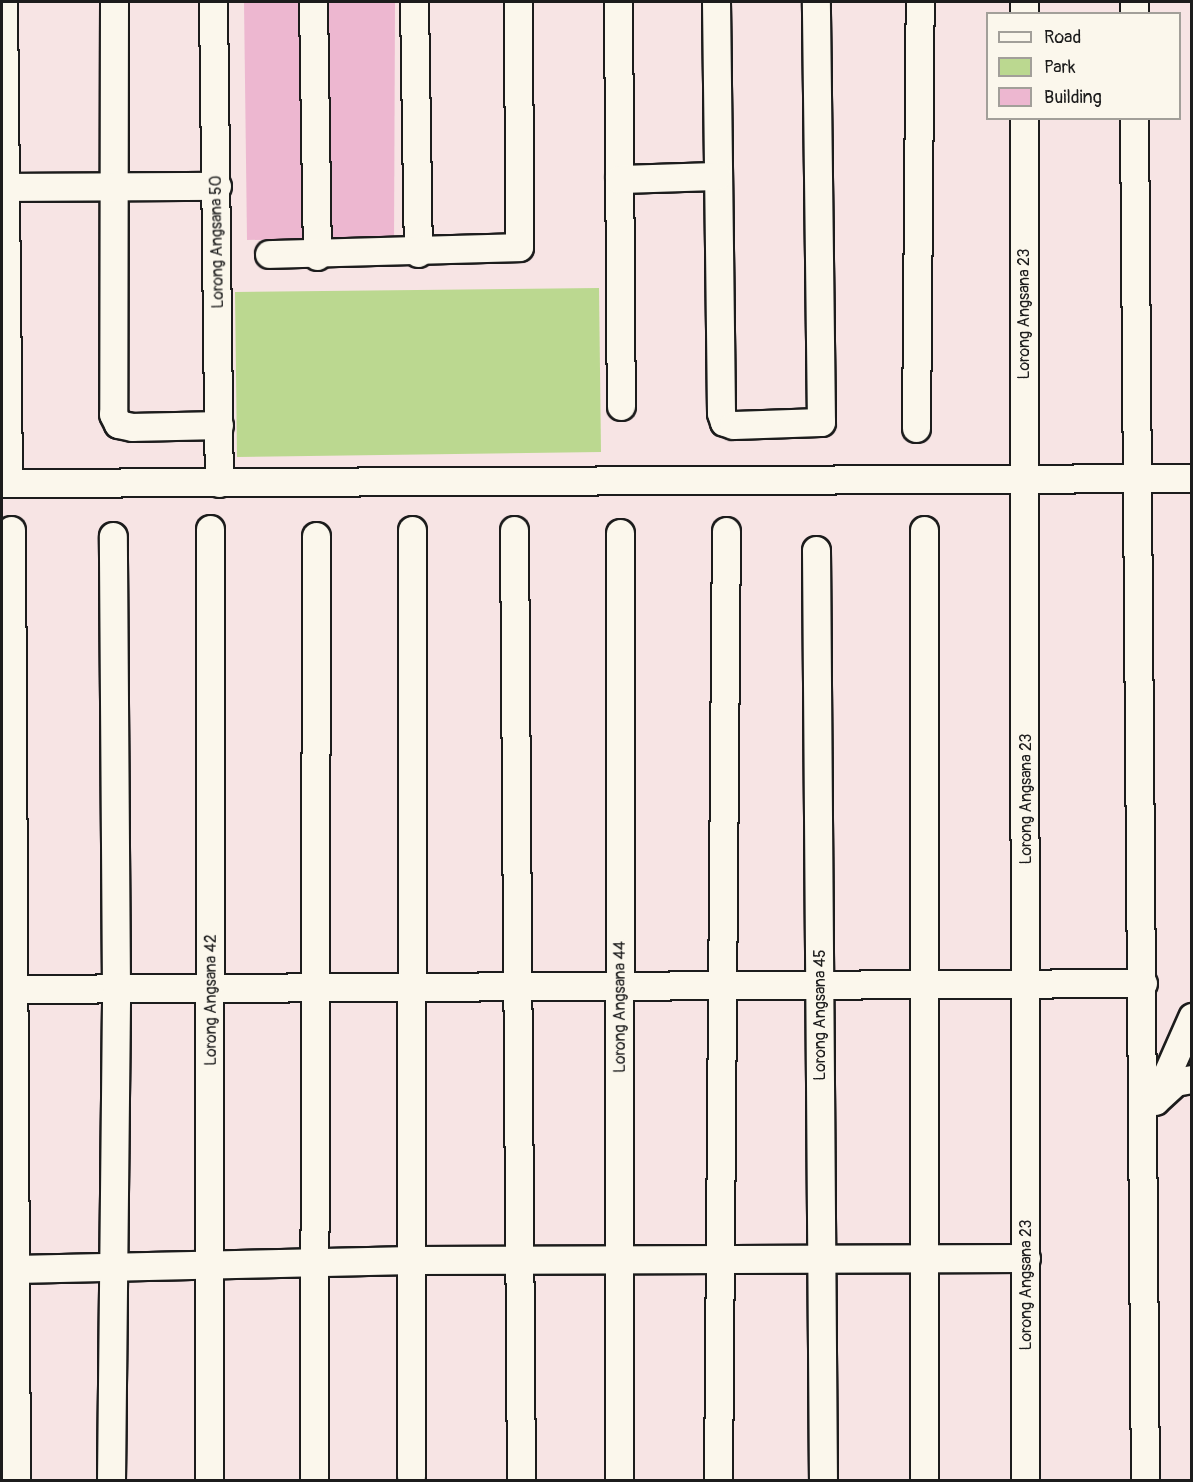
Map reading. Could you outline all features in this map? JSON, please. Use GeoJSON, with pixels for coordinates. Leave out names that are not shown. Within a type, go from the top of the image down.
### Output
{"type":"FeatureCollection","features":[{"type":"Feature","properties":{"kind":"street"},"geometry":{"type":"LineString","coordinates":[[3,2],[2,94],[6,187],[5,483],[1191,478]]}},
{"type":"Feature","properties":{"kind":"street"},"geometry":{"type":"LineString","coordinates":[[114,2],[113,414],[118,424],[132,427],[219,425]]}},
{"type":"Feature","properties":{"kind":"street","name":"Lorong Angsana 50"},"geometry":{"type":"LineString","coordinates":[[213,2],[219,483]]}},
{"type":"Feature","properties":{"kind":"street"},"geometry":{"type":"LineString","coordinates":[[313,2],[317,256]]}},
{"type":"Feature","properties":{"kind":"street"},"geometry":{"type":"LineString","coordinates":[[414,2],[418,253]]}},
{"type":"Feature","properties":{"kind":"street"},"geometry":{"type":"LineString","coordinates":[[269,254],[317,256],[519,247],[518,2]]}},
{"type":"Feature","properties":{"kind":"street"},"geometry":{"type":"LineString","coordinates":[[618,2],[621,406]]}},
{"type":"Feature","properties":{"kind":"street"},"geometry":{"type":"LineString","coordinates":[[716,2],[717,176],[724,422],[821,422],[816,2]]}},
{"type":"Feature","properties":{"kind":"street"},"geometry":{"type":"LineString","coordinates":[[916,428],[920,2]]}},
{"type":"Feature","properties":{"kind":"street","name":"Lorong Angsana 23"},"geometry":{"type":"LineString","coordinates":[[1024,120],[1025,1480]]}},
{"type":"Feature","properties":{"kind":"street"},"geometry":{"type":"LineString","coordinates":[[1134,120],[1134,478],[1143,983],[1149,1109],[1145,1480]]}},
{"type":"Feature","properties":{"kind":"street"},"geometry":{"type":"LineString","coordinates":[[619,179],[717,176]]}},
{"type":"Feature","properties":{"kind":"street"},"geometry":{"type":"LineString","coordinates":[[6,187],[217,186]]}},
{"type":"Feature","properties":{"kind":"street","name":"Lorong Angsana 42"},"geometry":{"type":"LineString","coordinates":[[210,529],[210,1476]]}},
{"type":"Feature","properties":{"kind":"street"},"geometry":{"type":"LineString","coordinates":[[11,530],[7,989],[15,1269],[16,1479]]}},
{"type":"Feature","properties":{"kind":"street"},"geometry":{"type":"LineString","coordinates":[[411,1476],[412,530]]}},
{"type":"Feature","properties":{"kind":"street"},"geometry":{"type":"LineString","coordinates":[[514,530],[521,1480]]}},
{"type":"Feature","properties":{"kind":"street"},"geometry":{"type":"LineString","coordinates":[[924,530],[924,1480]]}},
{"type":"Feature","properties":{"kind":"street"},"geometry":{"type":"LineString","coordinates":[[718,1480],[726,531]]}},
{"type":"Feature","properties":{"kind":"street","name":"Lorong Angsana 44"},"geometry":{"type":"LineString","coordinates":[[619,1480],[620,533]]}},
{"type":"Feature","properties":{"kind":"street"},"geometry":{"type":"LineString","coordinates":[[111,1480],[116,988],[113,536]]}},
{"type":"Feature","properties":{"kind":"street"},"geometry":{"type":"LineString","coordinates":[[314,1479],[318,987],[316,536]]}},
{"type":"Feature","properties":{"kind":"street","name":"Lorong Angsana 45"},"geometry":{"type":"LineString","coordinates":[[816,550],[823,1480]]}},
{"type":"Feature","properties":{"kind":"street"},"geometry":{"type":"LineString","coordinates":[[7,989],[1143,983]]}},
{"type":"Feature","properties":{"kind":"street"},"geometry":{"type":"LineString","coordinates":[[1149,1109],[1182,1049],[1191,1017]]}},
{"type":"Feature","properties":{"kind":"street"},"geometry":{"type":"LineString","coordinates":[[1149,1109],[1175,1082],[1191,1079]]}},
{"type":"Feature","properties":{"kind":"street"},"geometry":{"type":"LineString","coordinates":[[15,1269],[210,1268],[412,1260],[518,1262],[1026,1258]]}},
{"type":"Feature","properties":{"kind":"green space"},"geometry":{"type":"Polygon","coordinates":[[[599,288],[601,452],[237,457],[235,292],[599,288]]]}},
{"type":"Feature","properties":{"kind":"building"},"geometry":{"type":"Polygon","coordinates":[[[244,2],[300,2],[303,239],[247,240],[244,2]]]}},
{"type":"Feature","properties":{"kind":"building"},"geometry":{"type":"Polygon","coordinates":[[[329,2],[395,2],[394,244],[328,243],[329,2]]]}}]}
